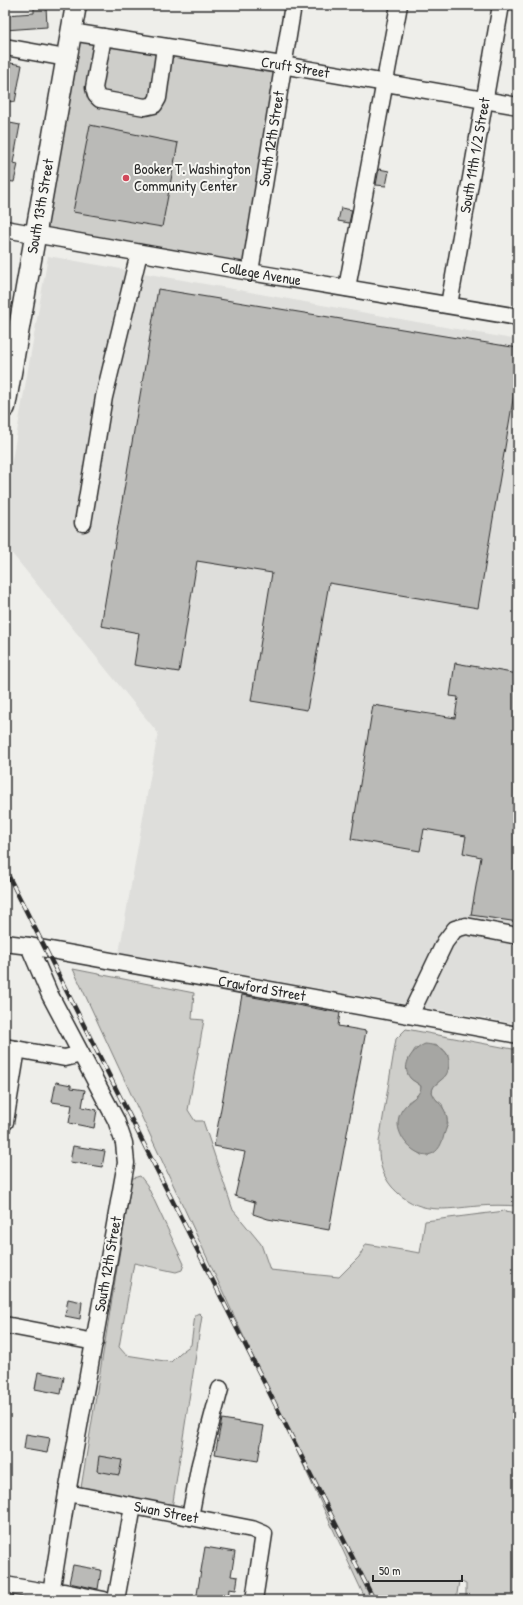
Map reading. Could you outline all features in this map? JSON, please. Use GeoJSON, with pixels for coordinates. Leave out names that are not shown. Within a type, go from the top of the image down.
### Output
{"type":"FeatureCollection","features":[{"type":"Feature","properties":{"kind":"main road","name":"South 13th Street"},"geometry":{"type":"LineString","coordinates":[[5,407],[76,5]]}},
{"type":"Feature","properties":{"kind":"street","name":"South 12th Street"},"geometry":{"type":"LineString","coordinates":[[250,272],[282,65],[293,5]]}},
{"type":"Feature","properties":{"kind":"street"},"geometry":{"type":"LineString","coordinates":[[347,288],[386,83],[399,5]]}},
{"type":"Feature","properties":{"kind":"street","name":"South 11th 1/2 Street"},"geometry":{"type":"LineString","coordinates":[[449,305],[501,5]]}},
{"type":"Feature","properties":{"kind":"street","name":"Cruft Street"},"geometry":{"type":"LineString","coordinates":[[71,32],[282,65],[518,106]]}},
{"type":"Feature","properties":{"kind":"street"},"geometry":{"type":"LineString","coordinates":[[102,37],[94,88],[96,95],[100,99],[145,107],[154,105],[158,98],[165,46]]}},
{"type":"Feature","properties":{"kind":"street"},"geometry":{"type":"LineString","coordinates":[[5,47],[66,58]]}},
{"type":"Feature","properties":{"kind":"street","name":"College Avenue"},"geometry":{"type":"LineString","coordinates":[[5,229],[518,317]]}},
{"type":"Feature","properties":{"kind":"street"},"geometry":{"type":"LineString","coordinates":[[83,523],[104,397],[139,253]]}},
{"type":"Feature","properties":{"kind":"street"},"geometry":{"type":"LineString","coordinates":[[410,1015],[445,942],[455,929],[466,926],[518,936]]}},
{"type":"Feature","properties":{"kind":"street","name":"Crawford Street"},"geometry":{"type":"LineString","coordinates":[[5,943],[29,946],[518,1035]]}},
{"type":"Feature","properties":{"kind":"street","name":"South 12th Street"},"geometry":{"type":"LineString","coordinates":[[29,946],[50,995],[116,1120],[124,1143],[126,1163],[67,1493],[51,1596]]}},
{"type":"Feature","properties":{"kind":"street"},"geometry":{"type":"LineString","coordinates":[[5,1122],[11,1048],[65,1058],[81,1054]]}},
{"type":"Feature","properties":{"kind":"street"},"geometry":{"type":"LineString","coordinates":[[5,1325],[95,1342]]}},
{"type":"Feature","properties":{"kind":"street"},"geometry":{"type":"LineString","coordinates":[[190,1517],[200,1464],[220,1389]]}},
{"type":"Feature","properties":{"kind":"street","name":"Swan Street"},"geometry":{"type":"LineString","coordinates":[[67,1493],[252,1529],[264,1534],[254,1600]]}},
{"type":"Feature","properties":{"kind":"street"},"geometry":{"type":"LineString","coordinates":[[116,1600],[133,1506]]}},
{"type":"Feature","properties":{"kind":"street"},"geometry":{"type":"LineString","coordinates":[[5,1585],[51,1596],[64,1592],[104,1600]]}},
{"type":"Feature","properties":{"kind":"shaded area"},"geometry":{"type":"Polygon","coordinates":[[[71,32],[282,65],[250,272],[35,234],[71,32]]]}},
{"type":"Feature","properties":{"kind":"shaded area"},"geometry":{"type":"Polygon","coordinates":[[[48,256],[518,340],[518,1024],[119,953],[158,733],[5,545],[5,500],[48,256]]]}},
{"type":"Feature","properties":{"kind":"shaded area"},"geometry":{"type":"Polygon","coordinates":[[[73,969],[194,993],[192,1019],[204,1020],[188,1110],[195,1121],[203,1121],[233,1210],[261,1244],[270,1270],[339,1277],[359,1257],[366,1244],[420,1253],[425,1221],[505,1211],[518,1213],[518,1600],[463,1600],[466,1596],[466,1584],[459,1581],[456,1600],[366,1600],[73,969]]]}},
{"type":"Feature","properties":{"kind":"shaded area"},"geometry":{"type":"Polygon","coordinates":[[[406,1029],[518,1050],[518,1206],[488,1205],[443,1209],[422,1207],[412,1203],[402,1196],[388,1182],[381,1166],[379,1142],[396,1039],[406,1029]],[[435,1045],[415,1049],[408,1061],[411,1079],[421,1086],[421,1089],[415,1098],[408,1102],[407,1143],[421,1155],[428,1156],[448,1124],[442,1104],[434,1098],[432,1092],[433,1087],[442,1079],[448,1055],[443,1049],[435,1045]]]}},
{"type":"Feature","properties":{"kind":"shaded area"},"geometry":{"type":"Polygon","coordinates":[[[425,1044],[434,1045],[445,1051],[449,1063],[446,1075],[436,1085],[432,1092],[446,1114],[447,1126],[439,1147],[433,1153],[425,1155],[418,1153],[404,1140],[398,1123],[402,1110],[418,1095],[421,1086],[410,1078],[406,1068],[407,1063],[412,1054],[420,1046],[425,1044]]]}},
{"type":"Feature","properties":{"kind":"shaded area"},"geometry":{"type":"Polygon","coordinates":[[[140,1176],[147,1185],[184,1264],[182,1270],[176,1272],[134,1263],[119,1347],[126,1355],[171,1362],[191,1345],[195,1315],[199,1313],[202,1316],[172,1508],[81,1488],[131,1183],[129,1182],[130,1179],[140,1176]]]}},
{"type":"Feature","properties":{"kind":"building"},"geometry":{"type":"Polygon","coordinates":[[[46,6],[47,27],[5,30],[5,15],[34,13],[34,7],[46,6]]]}},
{"type":"Feature","properties":{"kind":"building"},"geometry":{"type":"Polygon","coordinates":[[[5,62],[22,65],[15,102],[5,101],[5,62]]]}},
{"type":"Feature","properties":{"kind":"building"},"geometry":{"type":"Polygon","coordinates":[[[5,122],[20,125],[13,163],[18,164],[14,182],[5,181],[5,122]]]}},
{"type":"Feature","properties":{"kind":"building","name":"Booker T. Washington Community Center"},"geometry":{"type":"Polygon","coordinates":[[[90,125],[178,143],[162,227],[73,212],[90,125]]]}},
{"type":"Feature","properties":{"kind":"building"},"geometry":{"type":"Polygon","coordinates":[[[379,169],[389,171],[386,186],[376,185],[379,169]]]}},
{"type":"Feature","properties":{"kind":"building"},"geometry":{"type":"Polygon","coordinates":[[[341,208],[352,210],[349,223],[338,221],[341,208]]]}},
{"type":"Feature","properties":{"kind":"building"},"geometry":{"type":"Polygon","coordinates":[[[158,289],[518,348],[518,370],[478,608],[329,583],[307,710],[251,701],[272,573],[197,561],[179,672],[134,665],[139,633],[101,626],[158,289]]]}},
{"type":"Feature","properties":{"kind":"building"},"geometry":{"type":"Polygon","coordinates":[[[455,663],[518,674],[518,922],[471,915],[481,857],[463,853],[466,836],[424,829],[420,851],[351,839],[373,705],[455,718],[458,697],[450,696],[455,663]]]}},
{"type":"Feature","properties":{"kind":"building"},"geometry":{"type":"Polygon","coordinates":[[[242,995],[340,1013],[338,1026],[366,1031],[329,1230],[268,1219],[253,1214],[255,1202],[235,1196],[245,1152],[214,1146],[242,995]]]}},
{"type":"Feature","properties":{"kind":"building"},"geometry":{"type":"Polygon","coordinates":[[[56,1082],[71,1085],[71,1088],[85,1090],[82,1107],[97,1110],[94,1128],[69,1123],[72,1105],[52,1102],[56,1082]]]}},
{"type":"Feature","properties":{"kind":"building"},"geometry":{"type":"Polygon","coordinates":[[[73,1146],[105,1151],[102,1167],[70,1162],[73,1146]]]}},
{"type":"Feature","properties":{"kind":"building"},"geometry":{"type":"Polygon","coordinates":[[[68,1299],[82,1302],[80,1319],[65,1316],[68,1299]]]}},
{"type":"Feature","properties":{"kind":"building"},"geometry":{"type":"Polygon","coordinates":[[[38,1372],[64,1377],[61,1394],[35,1389],[38,1372]]]}},
{"type":"Feature","properties":{"kind":"building"},"geometry":{"type":"Polygon","coordinates":[[[222,1419],[264,1426],[258,1461],[215,1454],[222,1419]]]}},
{"type":"Feature","properties":{"kind":"building"},"geometry":{"type":"Polygon","coordinates":[[[26,1434],[50,1438],[47,1453],[24,1449],[26,1434]]]}},
{"type":"Feature","properties":{"kind":"building"},"geometry":{"type":"Polygon","coordinates":[[[99,1456],[122,1460],[119,1475],[97,1471],[99,1456]]]}},
{"type":"Feature","properties":{"kind":"building"},"geometry":{"type":"Polygon","coordinates":[[[205,1547],[235,1552],[231,1576],[238,1577],[236,1590],[229,1589],[228,1600],[196,1600],[205,1547]]]}},
{"type":"Feature","properties":{"kind":"building"},"geometry":{"type":"Polygon","coordinates":[[[73,1565],[101,1570],[98,1589],[69,1583],[73,1565]]]}},
{"type":"Feature","properties":{"kind":"railway"},"geometry":{"type":"LineString","coordinates":[[5,869],[374,1600]]}},
{"type":"Feature","properties":{"kind":"place","name":"Booker T. Washington Community Center"},"geometry":{"type":"Point","coordinates":[126,178]}}]}
